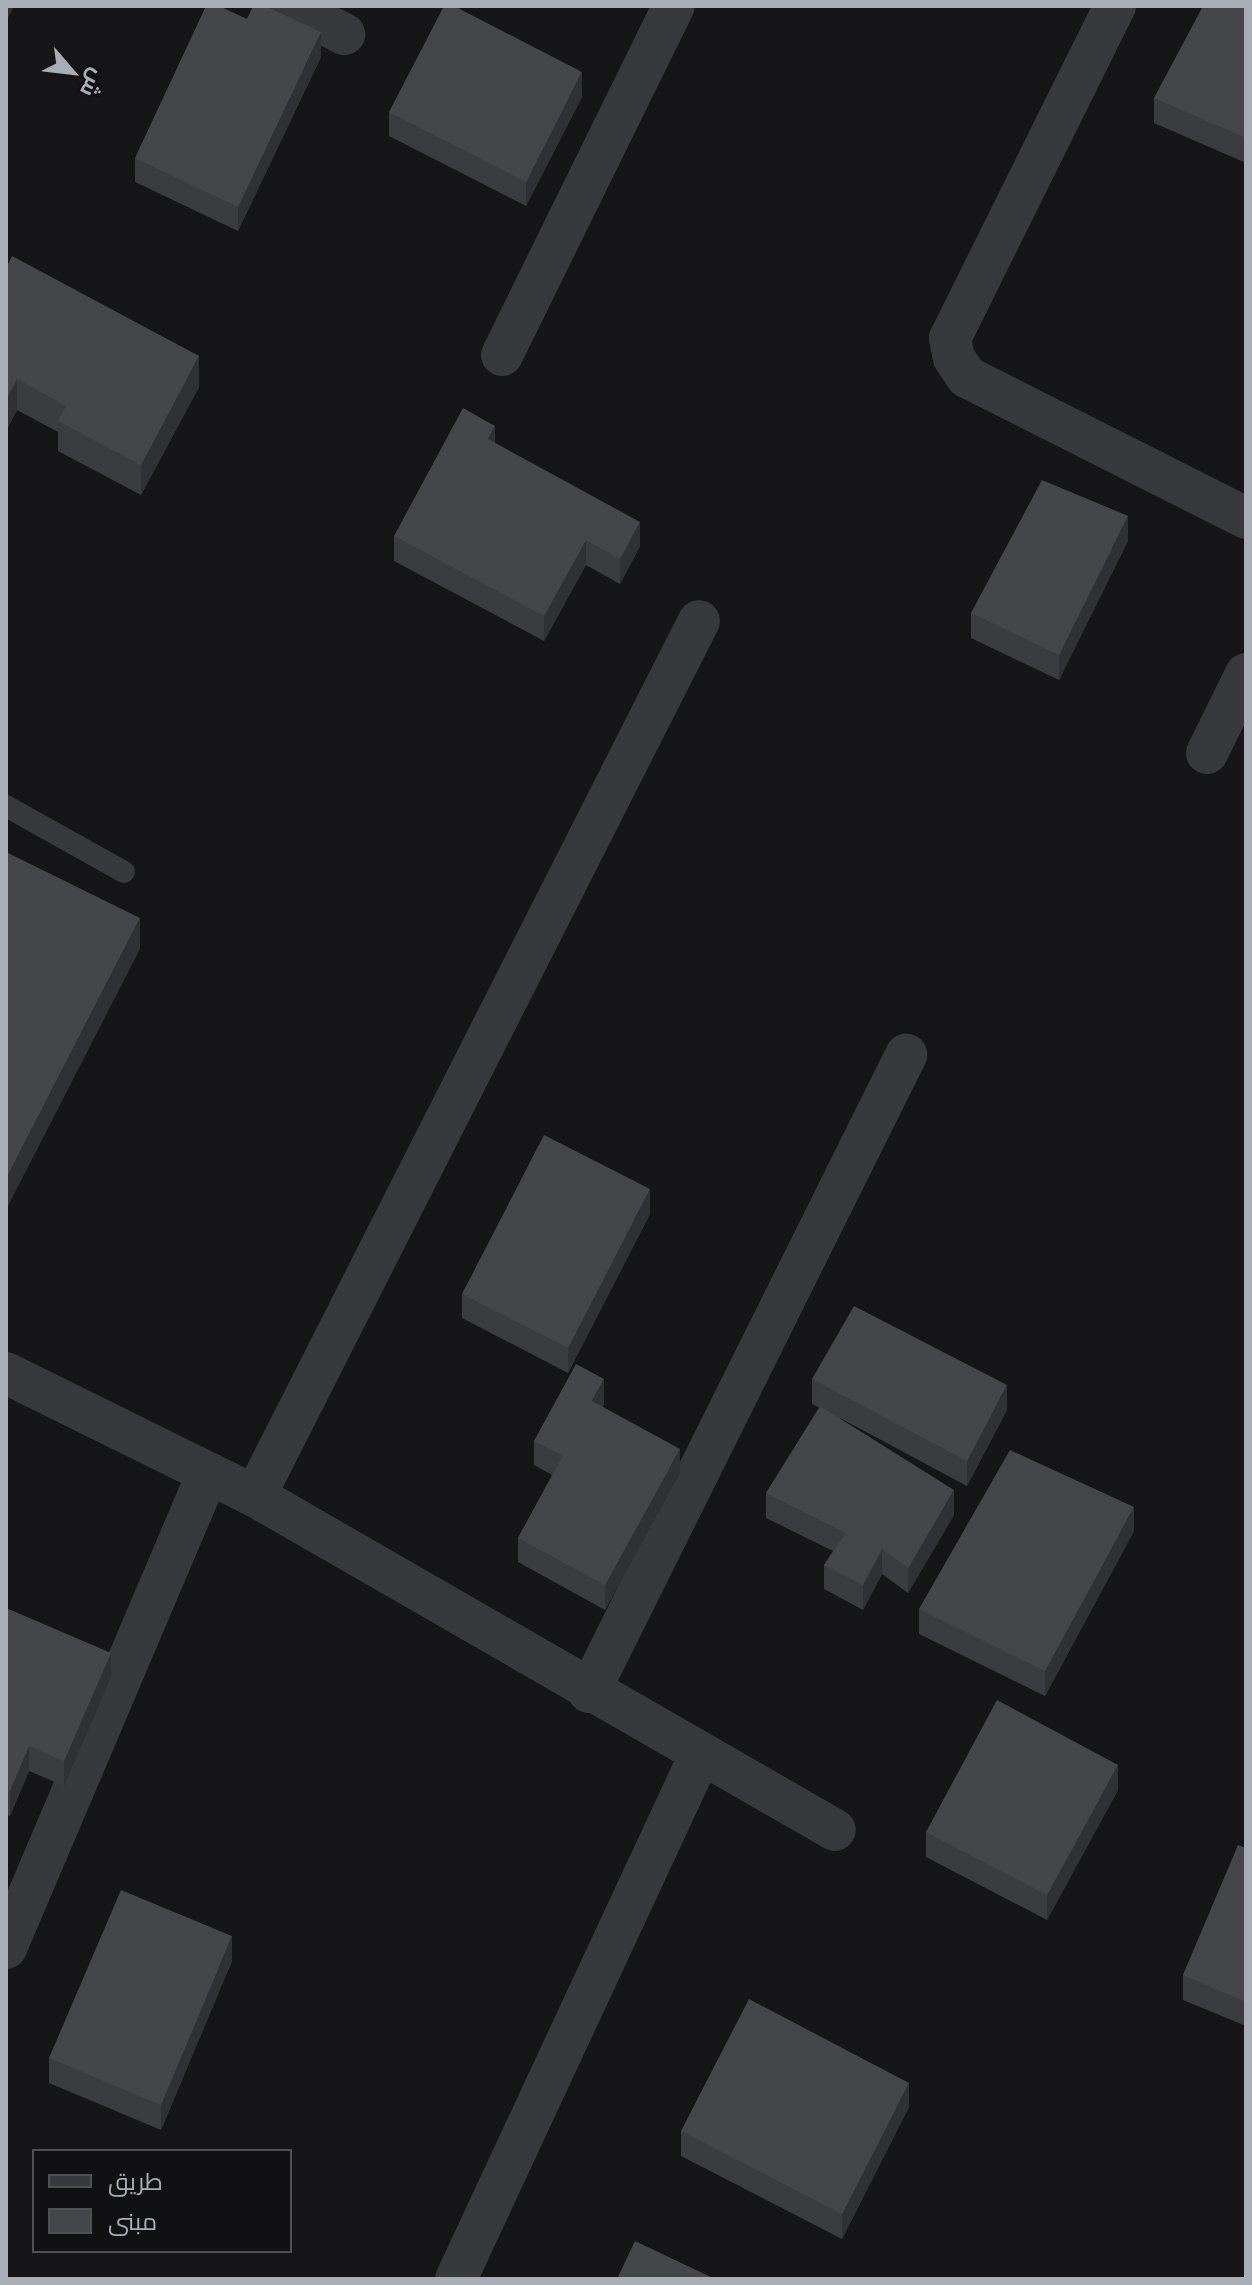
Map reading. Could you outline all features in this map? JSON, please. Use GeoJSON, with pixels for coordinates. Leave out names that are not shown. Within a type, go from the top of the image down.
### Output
{"type":"FeatureCollection","features":[{"type":"Feature","properties":{"kind":"street"},"geometry":{"type":"LineString","coordinates":[[289,6],[344,34]]}},
{"type":"Feature","properties":{"kind":"street"},"geometry":{"type":"LineString","coordinates":[[502,355],[674,6]]}},
{"type":"Feature","properties":{"kind":"street"},"geometry":{"type":"LineString","coordinates":[[1115,6],[950,338],[954,358],[967,377],[1246,518]]}},
{"type":"Feature","properties":{"kind":"street"},"geometry":{"type":"LineString","coordinates":[[255,1496],[699,621]]}},
{"type":"Feature","properties":{"kind":"street"},"geometry":{"type":"LineString","coordinates":[[1207,753],[1246,674]]}},
{"type":"Feature","properties":{"kind":"street"},"geometry":{"type":"LineString","coordinates":[[589,1692],[906,1055]]}},
{"type":"Feature","properties":{"kind":"street"},"geometry":{"type":"LineString","coordinates":[[6,1373],[255,1496],[589,1692],[835,1830]]}},
{"type":"Feature","properties":{"kind":"street"},"geometry":{"type":"LineString","coordinates":[[6,1948],[208,1473]]}},
{"type":"Feature","properties":{"kind":"street"},"geometry":{"type":"LineString","coordinates":[[456,2279],[701,1753]]}},
{"type":"Feature","properties":{"kind":"lane"},"geometry":{"type":"LineString","coordinates":[[6,806],[124,872]]}},
{"type":"Feature","properties":{"kind":"building"},"geometry":{"type":"Polygon","coordinates":[[[206,6],[219,6],[247,19],[253,6],[265,6],[321,32],[238,207],[135,158],[206,6]]]}},
{"type":"Feature","properties":{"kind":"building"},"geometry":{"type":"Polygon","coordinates":[[[444,6],[454,6],[582,72],[526,182],[389,112],[444,6]]]}},
{"type":"Feature","properties":{"kind":"building"},"geometry":{"type":"Polygon","coordinates":[[[1203,6],[1246,6],[1246,138],[1154,98],[1203,6]]]}},
{"type":"Feature","properties":{"kind":"building"},"geometry":{"type":"Polygon","coordinates":[[[12,256],[199,356],[141,465],[58,421],[66,406],[17,379],[6,400],[6,268],[12,256]]]}},
{"type":"Feature","properties":{"kind":"building"},"geometry":{"type":"Polygon","coordinates":[[[463,408],[495,426],[488,439],[640,522],[620,559],[586,540],[544,616],[394,536],[463,408]]]}},
{"type":"Feature","properties":{"kind":"building"},"geometry":{"type":"Polygon","coordinates":[[[1042,480],[1128,516],[1059,655],[971,613],[1042,480]]]}},
{"type":"Feature","properties":{"kind":"building"},"geometry":{"type":"Polygon","coordinates":[[[6,852],[140,918],[6,1179],[6,852]]]}},
{"type":"Feature","properties":{"kind":"building"},"geometry":{"type":"Polygon","coordinates":[[[544,1135],[650,1189],[568,1348],[462,1294],[544,1135]]]}},
{"type":"Feature","properties":{"kind":"building"},"geometry":{"type":"Polygon","coordinates":[[[854,1306],[1007,1385],[967,1461],[812,1379],[854,1306]]]}},
{"type":"Feature","properties":{"kind":"building"},"geometry":{"type":"Polygon","coordinates":[[[576,1364],[604,1379],[592,1401],[680,1449],[605,1585],[518,1538],[563,1456],[534,1441],[576,1364]]]}},
{"type":"Feature","properties":{"kind":"building"},"geometry":{"type":"Polygon","coordinates":[[[820,1406],[954,1490],[908,1568],[882,1549],[863,1585],[824,1565],[846,1533],[766,1493],[820,1406]]]}},
{"type":"Feature","properties":{"kind":"building"},"geometry":{"type":"Polygon","coordinates":[[[1010,1450],[1134,1507],[1045,1671],[919,1609],[1010,1450]]]}},
{"type":"Feature","properties":{"kind":"building"},"geometry":{"type":"Polygon","coordinates":[[[6,1608],[111,1653],[64,1761],[29,1746],[10,1791],[6,1790],[6,1608]]]}},
{"type":"Feature","properties":{"kind":"building"},"geometry":{"type":"Polygon","coordinates":[[[997,1700],[1118,1765],[1047,1895],[926,1832],[997,1700]]]}},
{"type":"Feature","properties":{"kind":"building"},"geometry":{"type":"Polygon","coordinates":[[[1238,1845],[1246,1848],[1246,2002],[1183,1975],[1238,1845]]]}},
{"type":"Feature","properties":{"kind":"building"},"geometry":{"type":"Polygon","coordinates":[[[121,1890],[232,1936],[161,2105],[49,2058],[121,1890]]]}},
{"type":"Feature","properties":{"kind":"building"},"geometry":{"type":"Polygon","coordinates":[[[749,1999],[909,2083],[842,2214],[681,2131],[749,1999]]]}},
{"type":"Feature","properties":{"kind":"building"},"geometry":{"type":"Polygon","coordinates":[[[635,2241],[715,2279],[617,2279],[635,2241]]]}}]}
